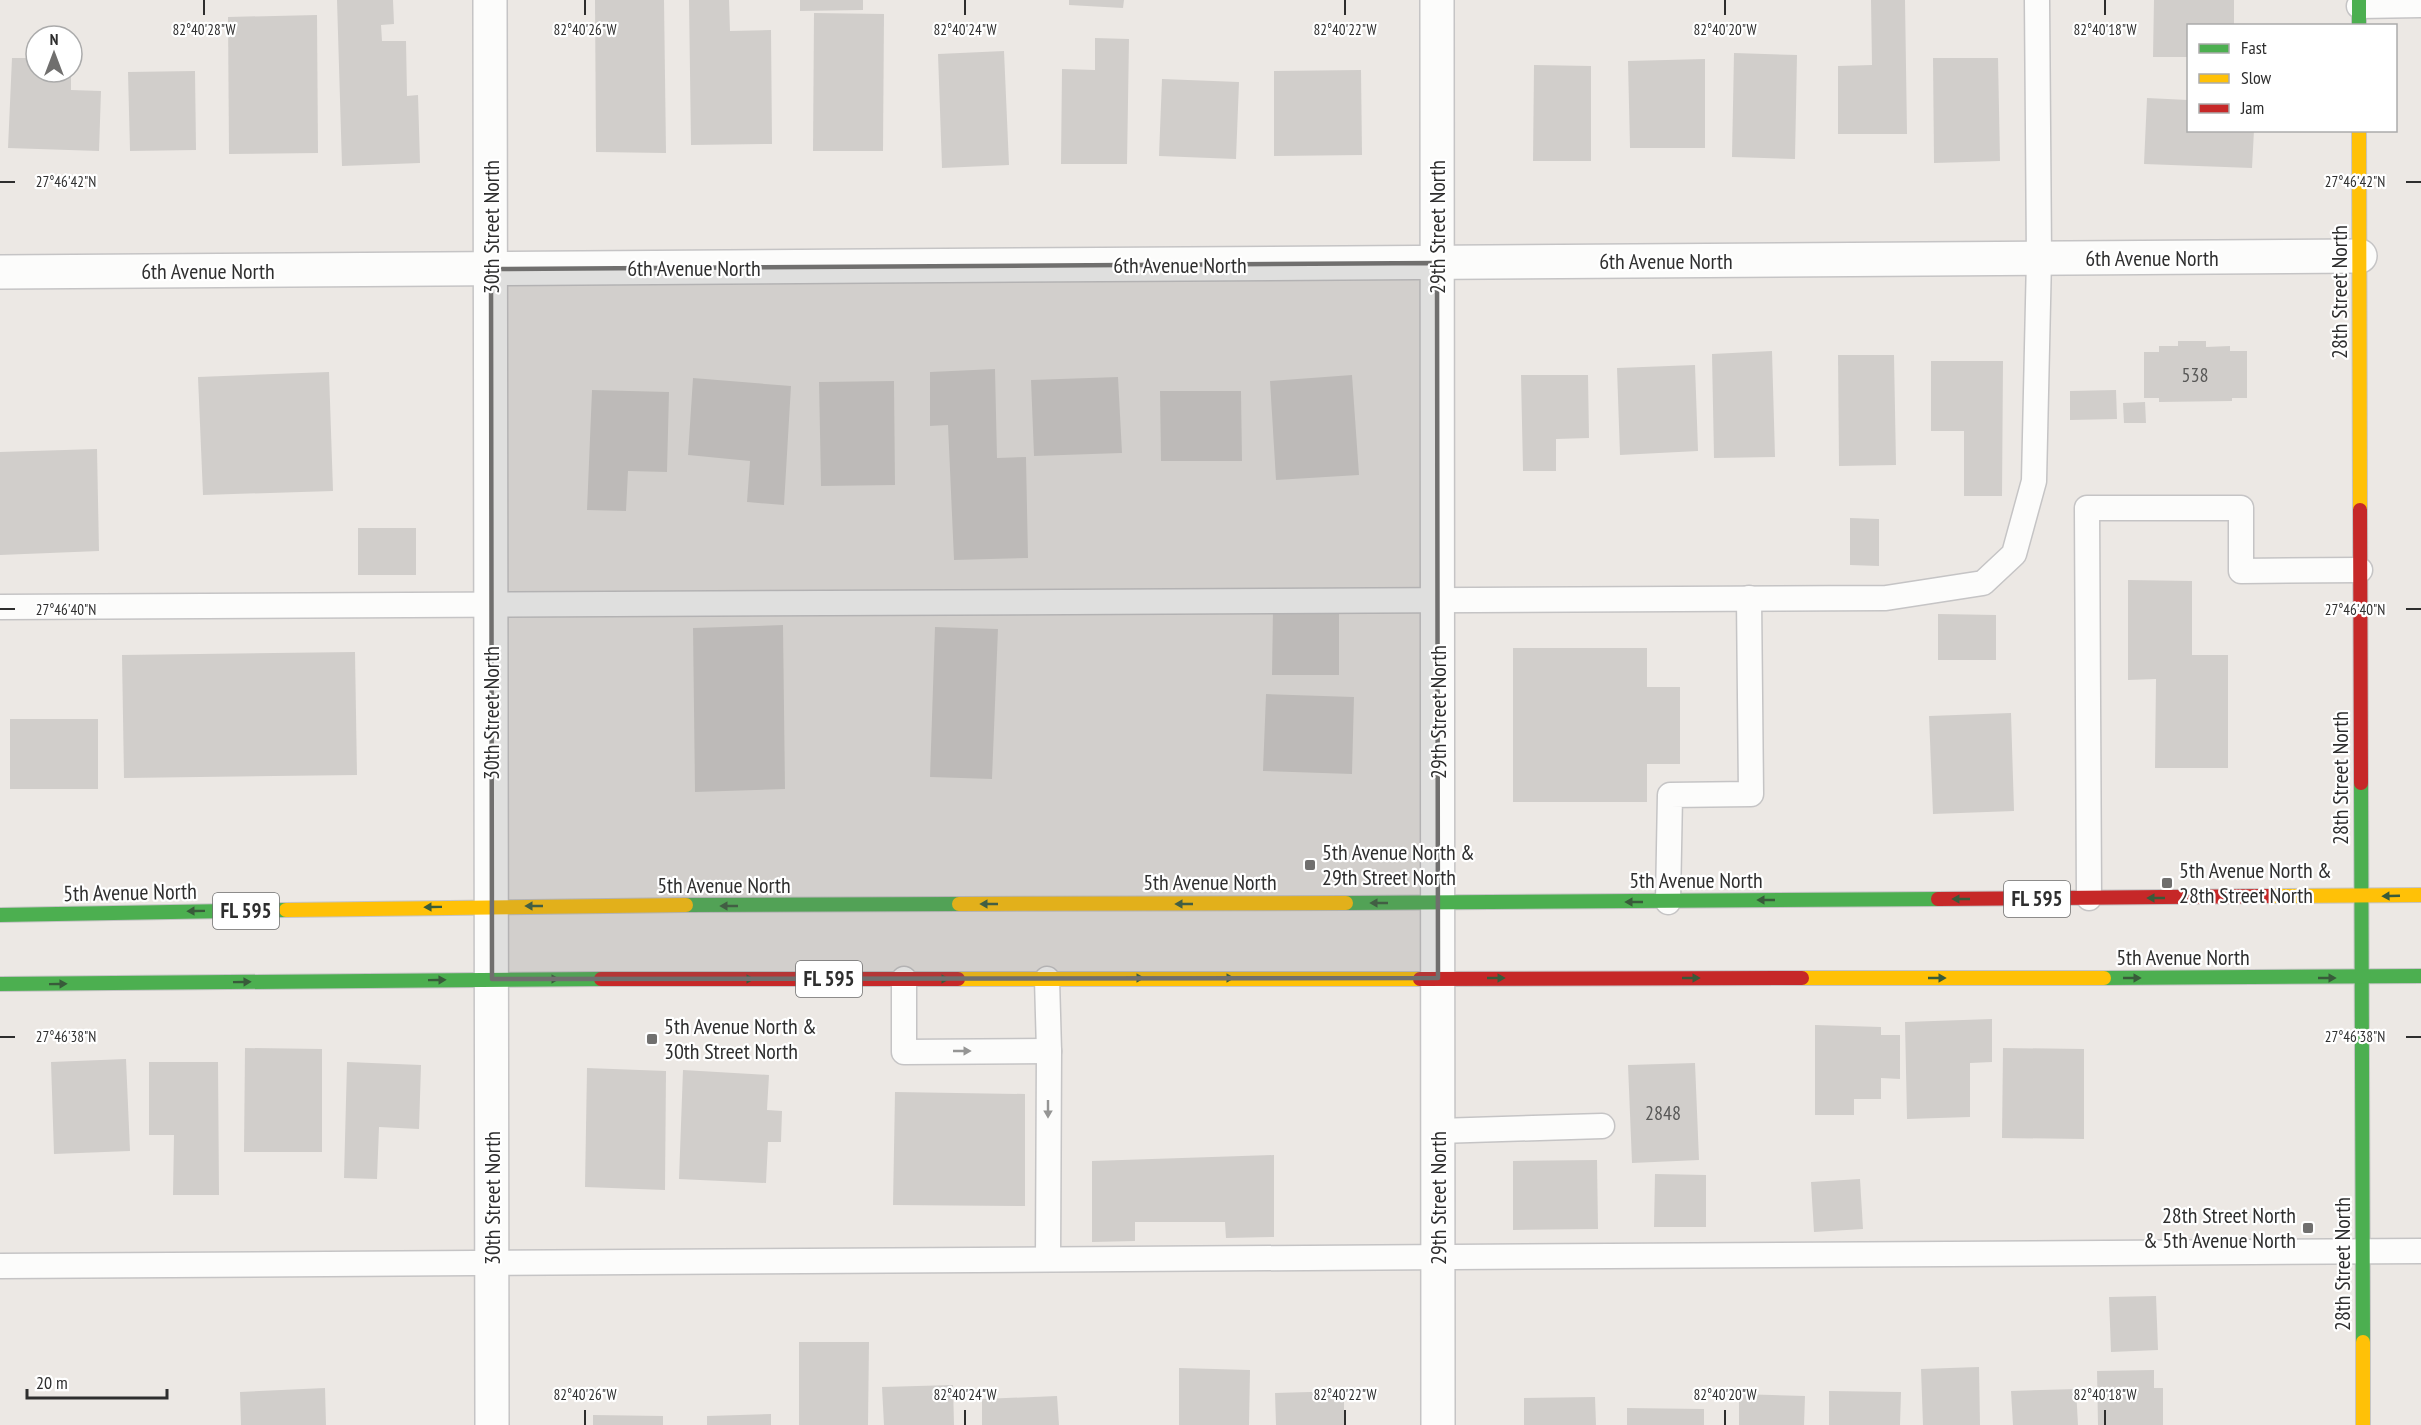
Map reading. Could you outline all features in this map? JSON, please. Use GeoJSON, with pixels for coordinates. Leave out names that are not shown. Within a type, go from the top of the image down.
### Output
{"type":"FeatureCollection","features":[{"type":"Feature","properties":{"kind":"main road","name":"28th Street North"},"geometry":{"type":"LineString","coordinates":[[2360,132],[2363,1425]]}},
{"type":"Feature","properties":{"kind":"main road","name":"5th Avenue North"},"geometry":{"type":"LineString","coordinates":[[0,915],[492,906],[1668,902],[2421,895]]}},
{"type":"Feature","properties":{"kind":"main road","name":"5th Avenue North"},"geometry":{"type":"LineString","coordinates":[[0,984],[492,979],[2362,978],[2421,976]]}},
{"type":"Feature","properties":{"kind":"street","name":"30th Street North"},"geometry":{"type":"LineString","coordinates":[[490,0],[492,1425]]}},
{"type":"Feature","properties":{"kind":"street","name":"29th Street North"},"geometry":{"type":"LineString","coordinates":[[1437,0],[1438,1425]]}},
{"type":"Feature","properties":{"kind":"street","name":"6th Avenue North"},"geometry":{"type":"LineString","coordinates":[[0,273],[2360,256]]}},
{"type":"Feature","properties":{"kind":"lane"},"geometry":{"type":"LineString","coordinates":[[0,607],[1886,598],[1983,583],[2013,554],[2034,481],[2039,258],[2037,0]]}},
{"type":"Feature","properties":{"kind":"lane"},"geometry":{"type":"LineString","coordinates":[[2359,10],[2421,5]]}},
{"type":"Feature","properties":{"kind":"lane"},"geometry":{"type":"LineString","coordinates":[[2090,898],[2087,508],[2241,508],[2241,571],[2361,570]]}},
{"type":"Feature","properties":{"kind":"lane"},"geometry":{"type":"LineString","coordinates":[[1668,902],[1670,795],[1751,794],[1749,598]]}},
{"type":"Feature","properties":{"kind":"lane"},"geometry":{"type":"LineString","coordinates":[[903,978],[903,1052],[1049,1051]]}},
{"type":"Feature","properties":{"kind":"lane"},"geometry":{"type":"LineString","coordinates":[[1047,978],[1048,1259]]}},
{"type":"Feature","properties":{"kind":"lane"},"geometry":{"type":"LineString","coordinates":[[1438,1131],[1602,1126]]}},
{"type":"Feature","properties":{"kind":"lane"},"geometry":{"type":"LineString","coordinates":[[0,1266],[2421,1251]]}},
{"type":"Feature","properties":{"kind":"highlighted area"},"geometry":{"type":"Polygon","coordinates":[[[1437,263],[1438,978],[492,979],[491,269],[1437,263]]]}},
{"type":"Feature","properties":{"kind":"building"},"geometry":{"type":"Polygon","coordinates":[[[337,0],[393,0],[394,24],[381,25],[382,41],[406,41],[407,96],[418,95],[420,163],[342,166],[337,0]]]}},
{"type":"Feature","properties":{"kind":"building"},"geometry":{"type":"Polygon","coordinates":[[[595,0],[664,0],[666,153],[596,152],[595,0]]]}},
{"type":"Feature","properties":{"kind":"building"},"geometry":{"type":"Polygon","coordinates":[[[689,0],[729,0],[730,31],[771,30],[772,144],[691,145],[689,0]]]}},
{"type":"Feature","properties":{"kind":"building"},"geometry":{"type":"Polygon","coordinates":[[[800,0],[863,0],[863,10],[800,11],[800,0]]]}},
{"type":"Feature","properties":{"kind":"building"},"geometry":{"type":"Polygon","coordinates":[[[1069,0],[1124,0],[1123,8],[1069,5],[1069,0]]]}},
{"type":"Feature","properties":{"kind":"building"},"geometry":{"type":"Polygon","coordinates":[[[1871,0],[1905,0],[1907,134],[1838,134],[1838,66],[1872,65],[1871,0]]]}},
{"type":"Feature","properties":{"kind":"building"},"geometry":{"type":"Polygon","coordinates":[[[2154,0],[2234,0],[2234,24],[2187,24],[2187,57],[2153,57],[2154,0]]]}},
{"type":"Feature","properties":{"kind":"building"},"geometry":{"type":"Polygon","coordinates":[[[814,13],[884,14],[883,151],[813,151],[814,13]]]}},
{"type":"Feature","properties":{"kind":"building"},"geometry":{"type":"Polygon","coordinates":[[[317,15],[318,153],[229,154],[228,17],[317,15]]]}},
{"type":"Feature","properties":{"kind":"building"},"geometry":{"type":"Polygon","coordinates":[[[1095,38],[1129,39],[1127,164],[1061,164],[1062,69],[1095,70],[1095,38]]]}},
{"type":"Feature","properties":{"kind":"building"},"geometry":{"type":"Polygon","coordinates":[[[1004,51],[1009,165],[942,168],[938,54],[1004,51]]]}},
{"type":"Feature","properties":{"kind":"building"},"geometry":{"type":"Polygon","coordinates":[[[1734,53],[1797,55],[1795,159],[1732,157],[1734,53]]]}},
{"type":"Feature","properties":{"kind":"building"},"geometry":{"type":"Polygon","coordinates":[[[12,58],[24,58],[24,84],[71,84],[71,90],[101,91],[99,151],[8,148],[12,58]]]}},
{"type":"Feature","properties":{"kind":"building"},"geometry":{"type":"Polygon","coordinates":[[[1933,58],[1998,58],[2000,161],[1934,163],[1933,58]]]}},
{"type":"Feature","properties":{"kind":"building"},"geometry":{"type":"Polygon","coordinates":[[[1705,59],[1705,148],[1630,148],[1628,61],[1705,59]]]}},
{"type":"Feature","properties":{"kind":"building"},"geometry":{"type":"Polygon","coordinates":[[[1534,65],[1591,66],[1591,161],[1533,161],[1534,65]]]}},
{"type":"Feature","properties":{"kind":"building"},"geometry":{"type":"Polygon","coordinates":[[[1361,70],[1362,155],[1274,156],[1274,71],[1361,70]]]}},
{"type":"Feature","properties":{"kind":"building"},"geometry":{"type":"Polygon","coordinates":[[[195,71],[196,150],[130,151],[128,72],[195,71]]]}},
{"type":"Feature","properties":{"kind":"building"},"geometry":{"type":"Polygon","coordinates":[[[1162,79],[1239,82],[1236,159],[1159,156],[1162,79]]]}},
{"type":"Feature","properties":{"kind":"building"},"geometry":{"type":"Polygon","coordinates":[[[2147,98],[2187,100],[2187,132],[2254,132],[2252,168],[2144,164],[2147,98]]]}},
{"type":"Feature","properties":{"kind":"building"},"geometry":{"type":"Polygon","coordinates":[[[2178,341],[2206,341],[2206,347],[2230,346],[2230,351],[2247,351],[2247,398],[2232,398],[2232,401],[2159,402],[2159,398],[2144,398],[2144,352],[2159,352],[2159,346],[2178,346],[2178,341]]]}},
{"type":"Feature","properties":{"kind":"building"},"geometry":{"type":"Polygon","coordinates":[[[1772,351],[1775,457],[1714,458],[1712,354],[1772,351]]]}},
{"type":"Feature","properties":{"kind":"building"},"geometry":{"type":"Polygon","coordinates":[[[1838,355],[1894,355],[1896,465],[1839,466],[1838,355]]]}},
{"type":"Feature","properties":{"kind":"building"},"geometry":{"type":"Polygon","coordinates":[[[1931,361],[2003,361],[2002,496],[1964,496],[1964,431],[1931,431],[1931,361]]]}},
{"type":"Feature","properties":{"kind":"building"},"geometry":{"type":"Polygon","coordinates":[[[1695,365],[1698,451],[1620,455],[1617,368],[1695,365]]]}},
{"type":"Feature","properties":{"kind":"building"},"geometry":{"type":"Polygon","coordinates":[[[995,369],[997,458],[1026,457],[1028,558],[954,560],[948,425],[930,426],[930,372],[995,369]]]}},
{"type":"Feature","properties":{"kind":"building"},"geometry":{"type":"Polygon","coordinates":[[[329,372],[333,491],[203,495],[198,377],[329,372]]]}},
{"type":"Feature","properties":{"kind":"building"},"geometry":{"type":"Polygon","coordinates":[[[1352,375],[1359,475],[1276,480],[1270,381],[1352,375]]]}},
{"type":"Feature","properties":{"kind":"building"},"geometry":{"type":"Polygon","coordinates":[[[1521,375],[1588,375],[1589,438],[1556,439],[1556,471],[1523,471],[1521,375]]]}},
{"type":"Feature","properties":{"kind":"building"},"geometry":{"type":"Polygon","coordinates":[[[1118,377],[1122,453],[1034,456],[1031,380],[1118,377]]]}},
{"type":"Feature","properties":{"kind":"building"},"geometry":{"type":"Polygon","coordinates":[[[693,378],[791,386],[784,505],[747,502],[750,461],[688,455],[693,378]]]}},
{"type":"Feature","properties":{"kind":"building"},"geometry":{"type":"Polygon","coordinates":[[[894,381],[895,485],[821,486],[819,382],[894,381]]]}},
{"type":"Feature","properties":{"kind":"building"},"geometry":{"type":"Polygon","coordinates":[[[592,390],[669,392],[667,472],[628,471],[626,511],[587,510],[592,390]]]}},
{"type":"Feature","properties":{"kind":"building"},"geometry":{"type":"Polygon","coordinates":[[[2116,390],[2117,419],[2070,420],[2070,391],[2116,390]]]}},
{"type":"Feature","properties":{"kind":"building"},"geometry":{"type":"Polygon","coordinates":[[[1160,391],[1241,391],[1242,461],[1161,461],[1160,391]]]}},
{"type":"Feature","properties":{"kind":"building"},"geometry":{"type":"Polygon","coordinates":[[[2145,402],[2146,423],[2124,423],[2123,403],[2145,402]]]}},
{"type":"Feature","properties":{"kind":"building"},"geometry":{"type":"Polygon","coordinates":[[[97,449],[99,551],[0,555],[0,452],[97,449]]]}},
{"type":"Feature","properties":{"kind":"building"},"geometry":{"type":"Polygon","coordinates":[[[1850,518],[1879,519],[1879,566],[1850,565],[1850,518]]]}},
{"type":"Feature","properties":{"kind":"building"},"geometry":{"type":"Polygon","coordinates":[[[358,528],[416,528],[416,575],[358,575],[358,528]]]}},
{"type":"Feature","properties":{"kind":"building"},"geometry":{"type":"Polygon","coordinates":[[[2128,580],[2192,581],[2192,655],[2228,655],[2228,768],[2155,768],[2156,679],[2128,680],[2128,580]]]}},
{"type":"Feature","properties":{"kind":"building"},"geometry":{"type":"Polygon","coordinates":[[[1273,608],[1339,608],[1339,675],[1272,675],[1273,608]]]}},
{"type":"Feature","properties":{"kind":"building"},"geometry":{"type":"Polygon","coordinates":[[[1938,614],[1996,615],[1996,660],[1938,660],[1938,614]]]}},
{"type":"Feature","properties":{"kind":"building"},"geometry":{"type":"Polygon","coordinates":[[[783,625],[785,789],[695,792],[693,628],[783,625]]]}},
{"type":"Feature","properties":{"kind":"building"},"geometry":{"type":"Polygon","coordinates":[[[935,627],[998,629],[992,779],[930,777],[935,627]]]}},
{"type":"Feature","properties":{"kind":"building"},"geometry":{"type":"Polygon","coordinates":[[[1513,648],[1647,648],[1647,687],[1680,687],[1680,764],[1647,764],[1647,802],[1513,802],[1513,648]]]}},
{"type":"Feature","properties":{"kind":"building"},"geometry":{"type":"Polygon","coordinates":[[[355,652],[357,775],[124,778],[122,655],[355,652]]]}},
{"type":"Feature","properties":{"kind":"building"},"geometry":{"type":"Polygon","coordinates":[[[1266,694],[1354,697],[1352,774],[1263,771],[1266,694]]]}},
{"type":"Feature","properties":{"kind":"building"},"geometry":{"type":"Polygon","coordinates":[[[2011,713],[2014,811],[1933,814],[1929,716],[2011,713]]]}},
{"type":"Feature","properties":{"kind":"building"},"geometry":{"type":"Polygon","coordinates":[[[10,719],[98,719],[98,789],[10,789],[10,719]]]}},
{"type":"Feature","properties":{"kind":"building"},"geometry":{"type":"Polygon","coordinates":[[[1992,1019],[1992,1062],[1970,1063],[1970,1117],[1907,1119],[1905,1022],[1992,1019]]]}},
{"type":"Feature","properties":{"kind":"building"},"geometry":{"type":"Polygon","coordinates":[[[1815,1025],[1881,1027],[1881,1035],[1900,1035],[1900,1079],[1881,1078],[1881,1099],[1854,1099],[1854,1115],[1815,1115],[1815,1025]]]}},
{"type":"Feature","properties":{"kind":"building"},"geometry":{"type":"Polygon","coordinates":[[[245,1048],[322,1049],[322,1152],[244,1152],[245,1048]]]}},
{"type":"Feature","properties":{"kind":"building"},"geometry":{"type":"Polygon","coordinates":[[[2003,1048],[2084,1049],[2084,1139],[2002,1138],[2003,1048]]]}},
{"type":"Feature","properties":{"kind":"building"},"geometry":{"type":"Polygon","coordinates":[[[126,1059],[130,1151],[54,1154],[51,1062],[126,1059]]]}},
{"type":"Feature","properties":{"kind":"building"},"geometry":{"type":"Polygon","coordinates":[[[149,1062],[218,1062],[219,1195],[173,1195],[174,1135],[149,1135],[149,1062]]]}},
{"type":"Feature","properties":{"kind":"building"},"geometry":{"type":"Polygon","coordinates":[[[347,1062],[421,1065],[419,1129],[379,1127],[377,1179],[344,1178],[347,1062]]]}},
{"type":"Feature","properties":{"kind":"building"},"geometry":{"type":"Polygon","coordinates":[[[1695,1063],[1699,1160],[1632,1163],[1628,1065],[1695,1063]]]}},
{"type":"Feature","properties":{"kind":"building"},"geometry":{"type":"Polygon","coordinates":[[[587,1068],[666,1071],[665,1190],[585,1187],[587,1068]]]}},
{"type":"Feature","properties":{"kind":"building"},"geometry":{"type":"Polygon","coordinates":[[[683,1070],[769,1075],[767,1110],[782,1111],[781,1142],[768,1142],[766,1183],[679,1179],[683,1070]]]}},
{"type":"Feature","properties":{"kind":"building"},"geometry":{"type":"Polygon","coordinates":[[[895,1092],[1025,1094],[1025,1206],[893,1205],[895,1092]]]}},
{"type":"Feature","properties":{"kind":"building"},"geometry":{"type":"Polygon","coordinates":[[[1274,1155],[1274,1237],[1226,1238],[1225,1222],[1135,1222],[1135,1241],[1092,1242],[1092,1161],[1274,1155]]]}},
{"type":"Feature","properties":{"kind":"building"},"geometry":{"type":"Polygon","coordinates":[[[1597,1160],[1598,1229],[1513,1230],[1513,1161],[1597,1160]]]}},
{"type":"Feature","properties":{"kind":"building"},"geometry":{"type":"Polygon","coordinates":[[[1655,1174],[1706,1175],[1706,1227],[1654,1227],[1655,1174]]]}},
{"type":"Feature","properties":{"kind":"building"},"geometry":{"type":"Polygon","coordinates":[[[1860,1179],[1863,1229],[1814,1232],[1811,1182],[1860,1179]]]}},
{"type":"Feature","properties":{"kind":"building"},"geometry":{"type":"Polygon","coordinates":[[[2156,1296],[2158,1350],[2111,1352],[2109,1297],[2156,1296]]]}},
{"type":"Feature","properties":{"kind":"building"},"geometry":{"type":"Polygon","coordinates":[[[799,1342],[869,1342],[868,1425],[799,1425],[799,1342]]]}},
{"type":"Feature","properties":{"kind":"building"},"geometry":{"type":"Polygon","coordinates":[[[1979,1367],[1980,1425],[1923,1425],[1921,1369],[1979,1367]]]}},
{"type":"Feature","properties":{"kind":"building"},"geometry":{"type":"Polygon","coordinates":[[[1179,1368],[1250,1370],[1249,1425],[1179,1425],[1179,1368]]]}},
{"type":"Feature","properties":{"kind":"building"},"geometry":{"type":"Polygon","coordinates":[[[2154,1370],[2154,1388],[2163,1388],[2163,1425],[2098,1425],[2097,1371],[2154,1370]]]}},
{"type":"Feature","properties":{"kind":"building"},"geometry":{"type":"Polygon","coordinates":[[[953,1385],[954,1425],[884,1425],[882,1387],[953,1385]]]}},
{"type":"Feature","properties":{"kind":"building"},"geometry":{"type":"Polygon","coordinates":[[[325,1388],[326,1425],[241,1425],[240,1392],[325,1388]]]}},
{"type":"Feature","properties":{"kind":"building"},"geometry":{"type":"Polygon","coordinates":[[[2076,1389],[2078,1425],[2013,1425],[2011,1391],[2076,1389]]]}},
{"type":"Feature","properties":{"kind":"building"},"geometry":{"type":"Polygon","coordinates":[[[1344,1391],[1344,1425],[1276,1425],[1275,1393],[1344,1391]]]}},
{"type":"Feature","properties":{"kind":"building"},"geometry":{"type":"Polygon","coordinates":[[[1829,1391],[1901,1392],[1900,1425],[1829,1425],[1829,1391]]]}},
{"type":"Feature","properties":{"kind":"building"},"geometry":{"type":"Polygon","coordinates":[[[1739,1394],[1805,1396],[1804,1425],[1739,1425],[1739,1394]]]}},
{"type":"Feature","properties":{"kind":"building"},"geometry":{"type":"Polygon","coordinates":[[[1057,1396],[1059,1425],[982,1425],[982,1399],[1057,1396]]]}},
{"type":"Feature","properties":{"kind":"building"},"geometry":{"type":"Polygon","coordinates":[[[1595,1397],[1596,1425],[1524,1425],[1524,1398],[1595,1397]]]}},
{"type":"Feature","properties":{"kind":"building"},"geometry":{"type":"Polygon","coordinates":[[[1627,1408],[1704,1409],[1704,1425],[1627,1425],[1627,1408]]]}},
{"type":"Feature","properties":{"kind":"building"},"geometry":{"type":"Polygon","coordinates":[[[771,1414],[771,1425],[707,1425],[707,1416],[771,1414]]]}},
{"type":"Feature","properties":{"kind":"building"},"geometry":{"type":"Polygon","coordinates":[[[593,1415],[663,1416],[663,1425],[593,1425],[593,1415]]]}},
{"type":"Feature","properties":{"kind":"traffic: fast"},"geometry":{"type":"LineString","coordinates":[[2359,0],[2359,24]]}},
{"type":"Feature","properties":{"kind":"traffic: fast"},"geometry":{"type":"LineString","coordinates":[[2361,783],[2363,1342]]}},
{"type":"Feature","properties":{"kind":"traffic: fast"},"geometry":{"type":"LineString","coordinates":[[1346,903],[1938,899]]}},
{"type":"Feature","properties":{"kind":"traffic: fast"},"geometry":{"type":"LineString","coordinates":[[686,905],[959,904]]}},
{"type":"Feature","properties":{"kind":"traffic: fast"},"geometry":{"type":"LineString","coordinates":[[0,915],[286,910]]}},
{"type":"Feature","properties":{"kind":"traffic: fast"},"geometry":{"type":"LineString","coordinates":[[2104,978],[2421,976]]}},
{"type":"Feature","properties":{"kind":"traffic: fast"},"geometry":{"type":"LineString","coordinates":[[0,984],[601,979]]}},
{"type":"Feature","properties":{"kind":"traffic: slow"},"geometry":{"type":"LineString","coordinates":[[2359,132],[2360,510]]}},
{"type":"Feature","properties":{"kind":"traffic: slow"},"geometry":{"type":"LineString","coordinates":[[2270,896],[2421,895]]}},
{"type":"Feature","properties":{"kind":"traffic: slow"},"geometry":{"type":"LineString","coordinates":[[959,904],[1346,903]]}},
{"type":"Feature","properties":{"kind":"traffic: slow"},"geometry":{"type":"LineString","coordinates":[[286,910],[686,905]]}},
{"type":"Feature","properties":{"kind":"traffic: slow"},"geometry":{"type":"LineString","coordinates":[[1802,978],[2104,978]]}},
{"type":"Feature","properties":{"kind":"traffic: slow"},"geometry":{"type":"LineString","coordinates":[[958,979],[1420,979]]}},
{"type":"Feature","properties":{"kind":"traffic: slow"},"geometry":{"type":"LineString","coordinates":[[2363,1342],[2363,1425]]}},
{"type":"Feature","properties":{"kind":"traffic: jam"},"geometry":{"type":"LineString","coordinates":[[2360,510],[2361,783]]}},
{"type":"Feature","properties":{"kind":"traffic: jam"},"geometry":{"type":"LineString","coordinates":[[1938,899],[2270,896]]}},
{"type":"Feature","properties":{"kind":"traffic: jam"},"geometry":{"type":"LineString","coordinates":[[1420,979],[1802,978]]}},
{"type":"Feature","properties":{"kind":"traffic: jam"},"geometry":{"type":"LineString","coordinates":[[601,979],[958,979]]}},
{"type":"Feature","properties":{"kind":"place","name":"5th Avenue North & 29th Street North"},"geometry":{"type":"Point","coordinates":[1310,865]}},
{"type":"Feature","properties":{"kind":"place","name":"5th Avenue North & 28th Street North"},"geometry":{"type":"Point","coordinates":[2167,883]}},
{"type":"Feature","properties":{"kind":"place","name":"5th Avenue North & 30th Street North"},"geometry":{"type":"Point","coordinates":[652,1039]}},
{"type":"Feature","properties":{"kind":"place","name":"28th Street North & 5th Avenue North"},"geometry":{"type":"Point","coordinates":[2308,1228]}}]}
